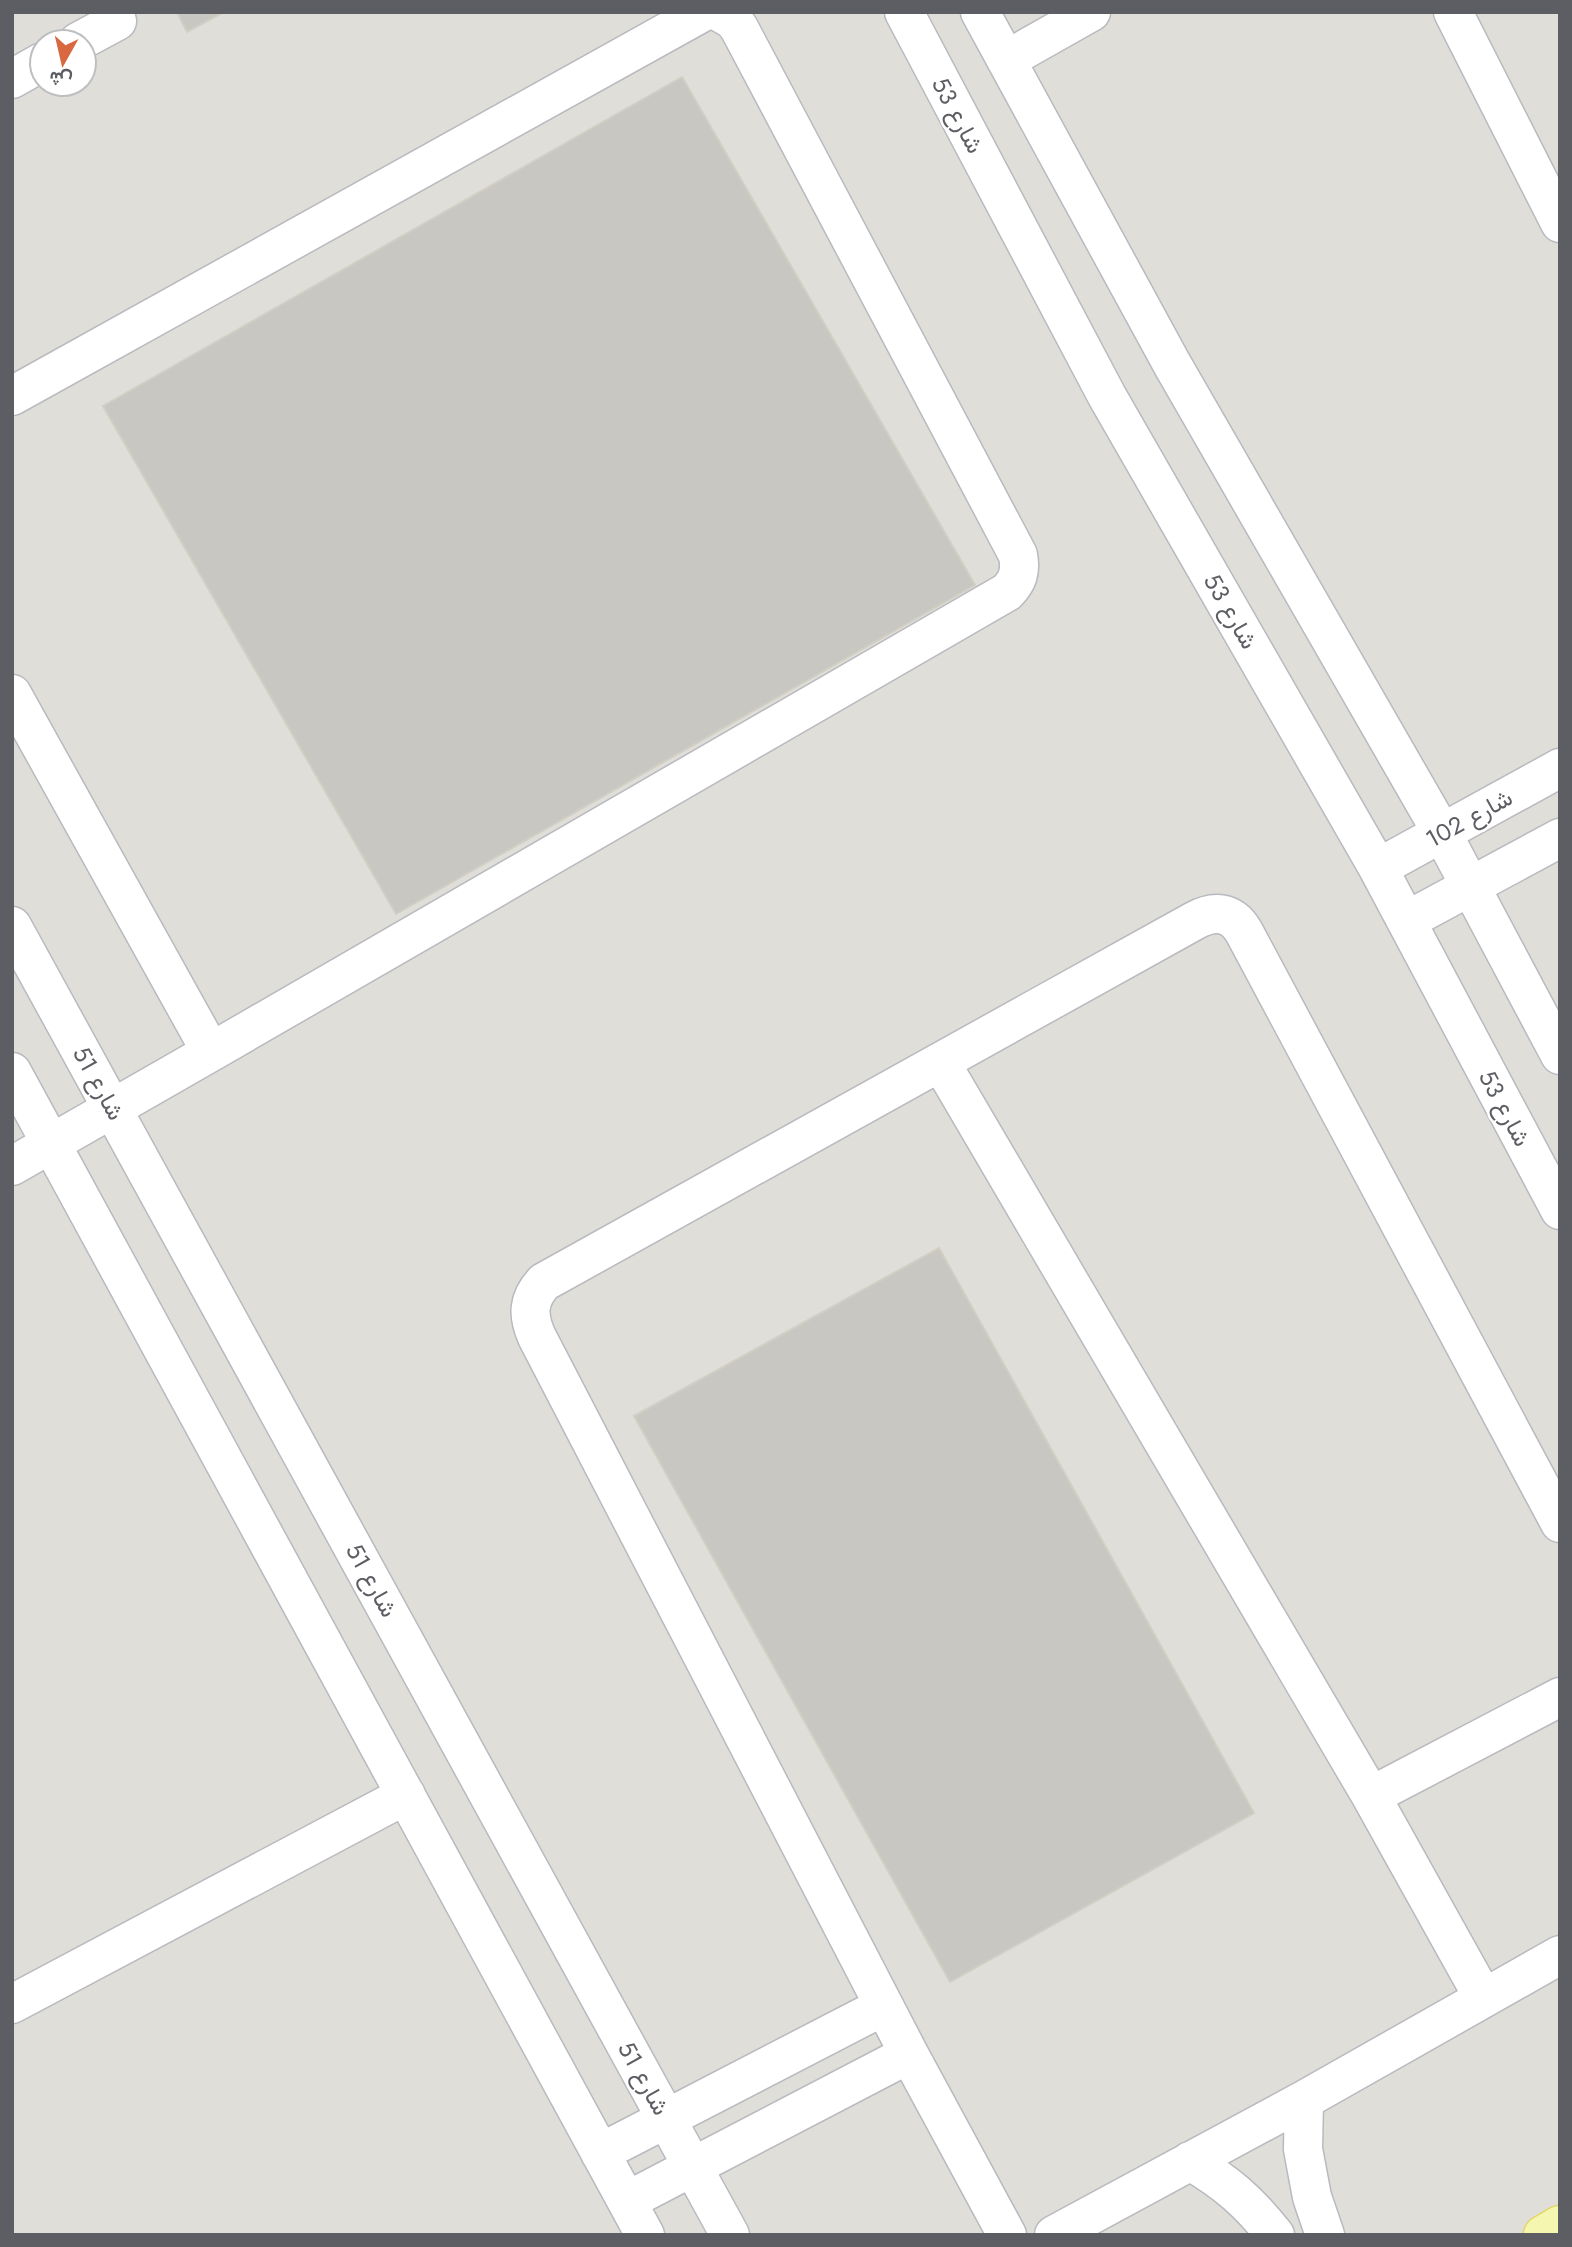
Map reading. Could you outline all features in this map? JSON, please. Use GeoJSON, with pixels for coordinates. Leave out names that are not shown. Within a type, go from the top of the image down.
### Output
{"type":"FeatureCollection","features":[{"type":"Feature","properties":{"kind":"main road"},"geometry":{"type":"LineString","coordinates":[[1543,2235],[1560,2225]]}},
{"type":"Feature","properties":{"kind":"lane"},"geometry":{"type":"LineString","coordinates":[[12,396],[703,12]]}},
{"type":"Feature","properties":{"kind":"lane"},"geometry":{"type":"LineString","coordinates":[[12,1166],[1007,592],[1019,575],[1018,555],[739,28],[733,20],[719,12]]}},
{"type":"Feature","properties":{"kind":"lane","name":"شارع 53"},"geometry":{"type":"LineString","coordinates":[[904,12],[1107,396],[1378,868],[1560,1210]]}},
{"type":"Feature","properties":{"kind":"lane"},"geometry":{"type":"LineString","coordinates":[[980,12],[1172,364],[1442,833],[1560,1055]]}},
{"type":"Feature","properties":{"kind":"lane"},"geometry":{"type":"LineString","coordinates":[[1006,60],[1091,12]]}},
{"type":"Feature","properties":{"kind":"lane"},"geometry":{"type":"LineString","coordinates":[[1453,12],[1560,223]]}},
{"type":"Feature","properties":{"kind":"lane"},"geometry":{"type":"LineString","coordinates":[[98,32],[117,21]]}},
{"type":"Feature","properties":{"kind":"lane"},"geometry":{"type":"LineString","coordinates":[[12,79],[28,70]]}},
{"type":"Feature","properties":{"kind":"lane"},"geometry":{"type":"LineString","coordinates":[[12,694],[211,1052]]}},
{"type":"Feature","properties":{"kind":"lane","name":"شارع 102"},"geometry":{"type":"LineString","coordinates":[[1378,868],[1560,768]]}},
{"type":"Feature","properties":{"kind":"lane"},"geometry":{"type":"LineString","coordinates":[[1406,921],[1560,838]]}},
{"type":"Feature","properties":{"kind":"lane"},"geometry":{"type":"LineString","coordinates":[[1006,2235],[909,2054],[537,1337],[529,1314],[536,1291],[544,1282],[1203,916],[1222,913],[1239,923],[1244,932],[1560,1523]]}},
{"type":"Feature","properties":{"kind":"lane","name":"شارع 51"},"geometry":{"type":"LineString","coordinates":[[12,926],[730,2235]]}},
{"type":"Feature","properties":{"kind":"lane"},"geometry":{"type":"LineString","coordinates":[[941,1063],[1371,1796],[1483,1997]]}},
{"type":"Feature","properties":{"kind":"lane"},"geometry":{"type":"LineString","coordinates":[[12,1072],[645,2235]]}},
{"type":"Feature","properties":{"kind":"lane"},"geometry":{"type":"LineString","coordinates":[[1371,1796],[1560,1697]]}},
{"type":"Feature","properties":{"kind":"lane"},"geometry":{"type":"LineString","coordinates":[[12,2004],[406,1795]]}},
{"type":"Feature","properties":{"kind":"lane"},"geometry":{"type":"LineString","coordinates":[[1054,2235],[1304,2100],[1560,1955]]}},
{"type":"Feature","properties":{"kind":"lane"},"geometry":{"type":"LineString","coordinates":[[600,2153],[884,2006]]}},
{"type":"Feature","properties":{"kind":"lane"},"geometry":{"type":"LineString","coordinates":[[627,2201],[909,2054]]}},
{"type":"Feature","properties":{"kind":"lane"},"geometry":{"type":"LineString","coordinates":[[1304,2100],[1303,2149],[1312,2197],[1325,2235]]}},
{"type":"Feature","properties":{"kind":"lane"},"geometry":{"type":"LineString","coordinates":[[1190,2161],[1225,2182],[1256,2210],[1275,2235]]}},
{"type":"Feature","properties":{"kind":"shaded area"},"geometry":{"type":"Polygon","coordinates":[[[12,12],[1560,12],[1560,2235],[12,2235],[12,12]]]}},
{"type":"Feature","properties":{"kind":"building"},"geometry":{"type":"Polygon","coordinates":[[[177,12],[224,12],[187,32],[177,12]]]}},
{"type":"Feature","properties":{"kind":"building"},"geometry":{"type":"Polygon","coordinates":[[[682,77],[975,585],[396,914],[103,406],[682,77]]]}},
{"type":"Feature","properties":{"kind":"building"},"geometry":{"type":"Polygon","coordinates":[[[939,1248],[1254,1813],[950,1982],[634,1416],[939,1248]]]}}]}
